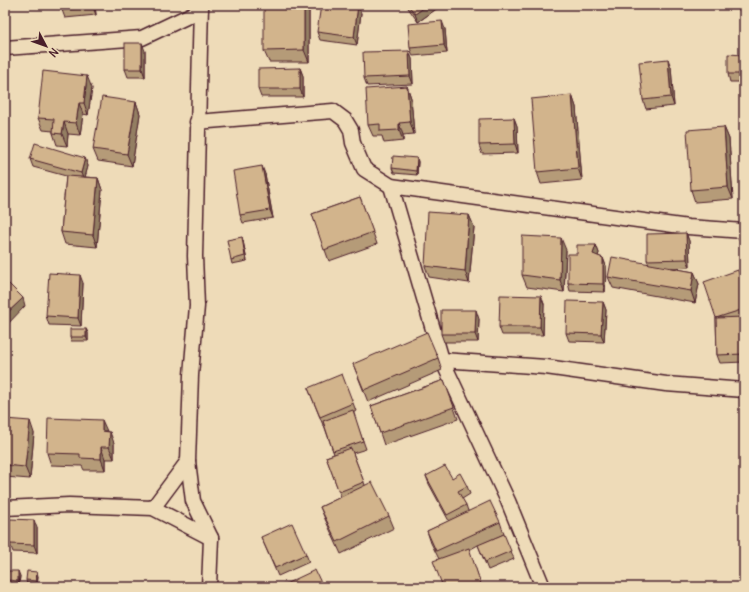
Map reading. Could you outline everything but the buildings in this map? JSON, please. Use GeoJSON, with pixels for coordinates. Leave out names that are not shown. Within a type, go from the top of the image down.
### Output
{"type":"FeatureCollection","features":[{"type":"Feature","properties":{"kind":"street"},"geometry":{"type":"LineString","coordinates":[[5,48],[142,38],[201,7],[194,256],[197,306],[191,375],[188,461],[193,501],[211,538],[209,587]]}},
{"type":"Feature","properties":{"kind":"street"},"geometry":{"type":"LineString","coordinates":[[197,122],[333,111],[345,120],[351,130],[353,143],[364,169],[391,186],[688,228],[744,230]]}},
{"type":"Feature","properties":{"kind":"street"},"geometry":{"type":"LineString","coordinates":[[391,186],[442,360],[508,501],[544,587]]}},
{"type":"Feature","properties":{"kind":"street"},"geometry":{"type":"LineString","coordinates":[[442,360],[546,367],[666,384],[744,390]]}},
{"type":"Feature","properties":{"kind":"street"},"geometry":{"type":"LineString","coordinates":[[153,508],[188,461]]}},
{"type":"Feature","properties":{"kind":"street"},"geometry":{"type":"LineString","coordinates":[[5,508],[69,505],[153,508],[211,538]]}}]}
